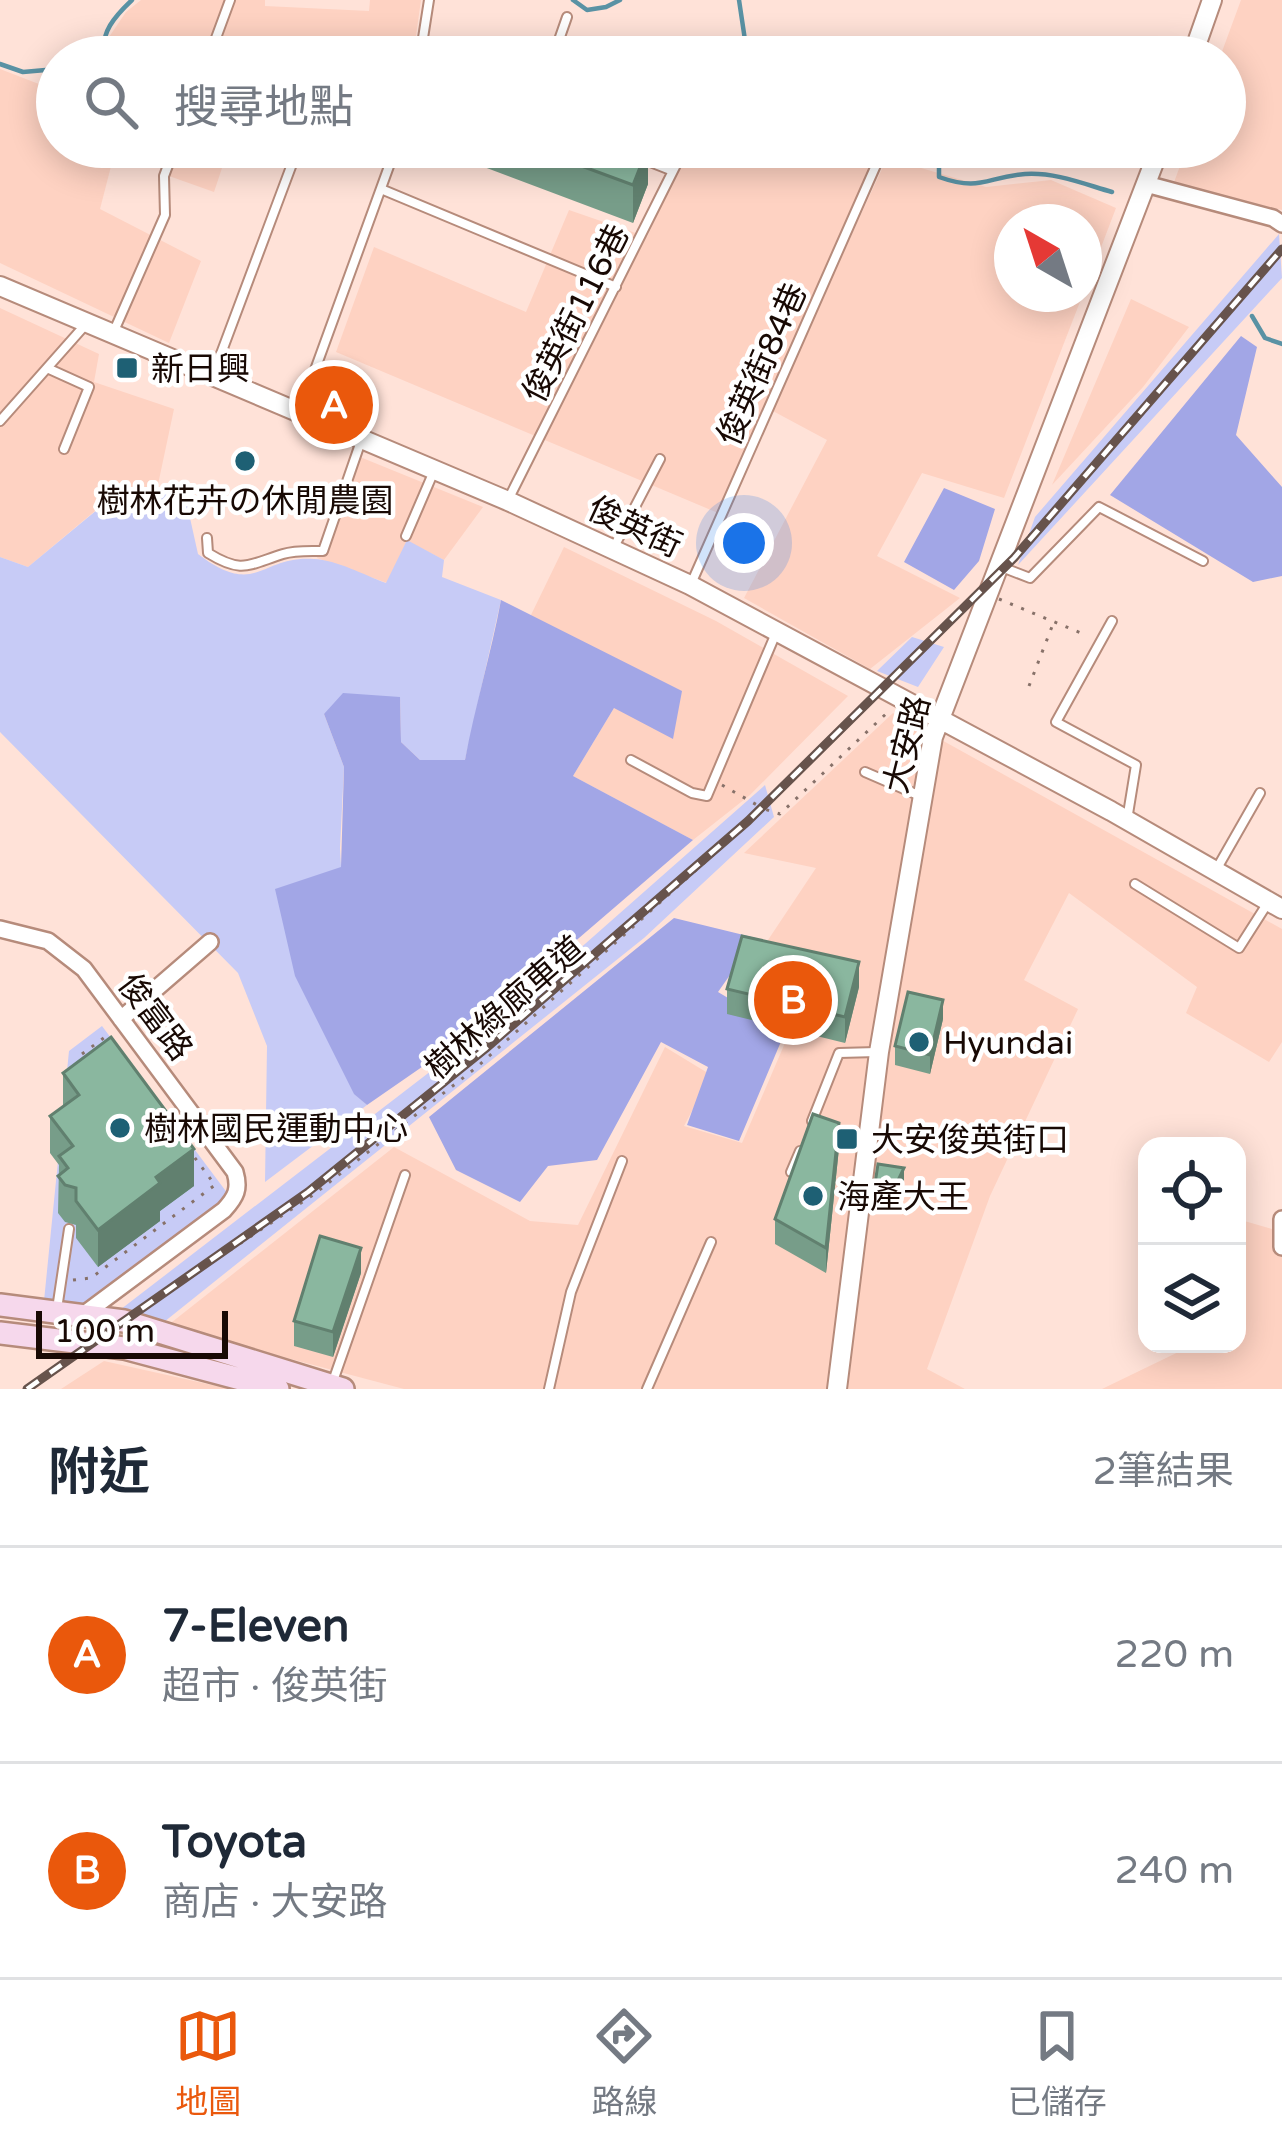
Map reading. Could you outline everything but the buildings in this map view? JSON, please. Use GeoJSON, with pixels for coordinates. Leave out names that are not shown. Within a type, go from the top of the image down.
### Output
{"type":"FeatureCollection","features":[{"type":"Feature","properties":{"kind":"main road"},"geometry":{"type":"LineString","coordinates":[[0,1305],[124,1321],[338,1387]]}},
{"type":"Feature","properties":{"kind":"main road"},"geometry":{"type":"LineString","coordinates":[[52,1340],[57,1311]]}},
{"type":"Feature","properties":{"kind":"main road"},"geometry":{"type":"LineString","coordinates":[[0,1334],[124,1348],[278,1389]]}},
{"type":"Feature","properties":{"kind":"street"},"geometry":{"type":"LineString","coordinates":[[1199,36],[1212,0]]}},
{"type":"Feature","properties":{"kind":"street","name":"大安路"},"geometry":{"type":"LineString","coordinates":[[837,1389],[879,1052],[922,797],[940,719],[1152,168]]}},
{"type":"Feature","properties":{"kind":"street"},"geometry":{"type":"LineString","coordinates":[[1146,184],[1282,224]]}},
{"type":"Feature","properties":{"kind":"street","name":"俊英街"},"geometry":{"type":"LineString","coordinates":[[0,286],[508,501],[690,585],[1275,905]]}},
{"type":"Feature","properties":{"kind":"street","name":"俊富路"},"geometry":{"type":"LineString","coordinates":[[0,929],[48,941],[67,952],[235,1172],[238,1184],[235,1198],[224,1210],[83,1315]]}},
{"type":"Feature","properties":{"kind":"street"},"geometry":{"type":"LineString","coordinates":[[122,1019],[210,942]]}},
{"type":"Feature","properties":{"kind":"street"},"geometry":{"type":"LineString","coordinates":[[1282,1219],[1282,1247]]}},
{"type":"Feature","properties":{"kind":"lane"},"geometry":{"type":"LineString","coordinates":[[217,36],[230,0]]}},
{"type":"Feature","properties":{"kind":"lane"},"geometry":{"type":"LineString","coordinates":[[423,36],[429,0]]}},
{"type":"Feature","properties":{"kind":"lane"},"geometry":{"type":"LineString","coordinates":[[560,36],[567,16]]}},
{"type":"Feature","properties":{"kind":"lane"},"geometry":{"type":"LineString","coordinates":[[112,335],[165,215],[167,168]]}},
{"type":"Feature","properties":{"kind":"lane"},"geometry":{"type":"LineString","coordinates":[[212,376],[290,168]]}},
{"type":"Feature","properties":{"kind":"lane"},"geometry":{"type":"LineString","coordinates":[[299,414],[388,168]]}},
{"type":"Feature","properties":{"kind":"lane"},"geometry":{"type":"LineString","coordinates":[[665,168],[673,171]]}},
{"type":"Feature","properties":{"kind":"lane","name":"俊英街116巷"},"geometry":{"type":"LineString","coordinates":[[508,501],[674,168]]}},
{"type":"Feature","properties":{"kind":"lane","name":"俊英街84巷"},"geometry":{"type":"LineString","coordinates":[[690,585],[875,168]]}},
{"type":"Feature","properties":{"kind":"lane"},"geometry":{"type":"LineString","coordinates":[[381,189],[616,287]]}},
{"type":"Feature","properties":{"kind":"lane"},"geometry":{"type":"LineString","coordinates":[[0,421],[86,324]]}},
{"type":"Feature","properties":{"kind":"lane"},"geometry":{"type":"LineString","coordinates":[[46,368],[89,387],[64,449]]}},
{"type":"Feature","properties":{"kind":"lane"},"geometry":{"type":"LineString","coordinates":[[208,538],[208,553],[231,567],[257,566],[288,552],[323,551],[362,440]]}},
{"type":"Feature","properties":{"kind":"lane"},"geometry":{"type":"LineString","coordinates":[[613,549],[660,459]]}},
{"type":"Feature","properties":{"kind":"lane"},"geometry":{"type":"LineString","coordinates":[[406,536],[434,470]]}},
{"type":"Feature","properties":{"kind":"lane"},"geometry":{"type":"LineString","coordinates":[[998,566],[1030,578],[1099,507],[1203,562]]}},
{"type":"Feature","properties":{"kind":"lane"},"geometry":{"type":"LineString","coordinates":[[1112,621],[1056,722],[1136,765],[1126,820]]}},
{"type":"Feature","properties":{"kind":"lane"},"geometry":{"type":"LineString","coordinates":[[631,760],[692,793],[707,796],[776,632]]}},
{"type":"Feature","properties":{"kind":"lane"},"geometry":{"type":"LineString","coordinates":[[865,772],[922,797]]}},
{"type":"Feature","properties":{"kind":"lane"},"geometry":{"type":"LineString","coordinates":[[1216,871],[1260,793]]}},
{"type":"Feature","properties":{"kind":"lane"},"geometry":{"type":"LineString","coordinates":[[1135,884],[1239,948],[1275,905]]}},
{"type":"Feature","properties":{"kind":"lane"},"geometry":{"type":"LineString","coordinates":[[791,1172],[839,1053],[879,1052]]}},
{"type":"Feature","properties":{"kind":"lane"},"geometry":{"type":"LineString","coordinates":[[549,1389],[571,1292],[622,1161]]}},
{"type":"Feature","properties":{"kind":"lane"},"geometry":{"type":"LineString","coordinates":[[338,1387],[405,1175]]}},
{"type":"Feature","properties":{"kind":"lane"},"geometry":{"type":"LineString","coordinates":[[57,1311],[69,1229]]}},
{"type":"Feature","properties":{"kind":"lane"},"geometry":{"type":"LineString","coordinates":[[647,1389],[711,1242]]}},
{"type":"Feature","properties":{"kind":"path"},"geometry":{"type":"LineString","coordinates":[[1022,538],[1046,520],[1282,253]]}},
{"type":"Feature","properties":{"kind":"path"},"geometry":{"type":"LineString","coordinates":[[986,596],[1081,633]]}},
{"type":"Feature","properties":{"kind":"path"},"geometry":{"type":"LineString","coordinates":[[1029,686],[1054,622]]}},
{"type":"Feature","properties":{"kind":"path","name":"樹林綠廊車道"},"geometry":{"type":"LineString","coordinates":[[124,1321],[313,1195],[477,1067],[764,809],[780,814],[890,709]]}},
{"type":"Feature","properties":{"kind":"path"},"geometry":{"type":"LineString","coordinates":[[715,781],[764,809]]}},
{"type":"Feature","properties":{"kind":"path"},"geometry":{"type":"LineString","coordinates":[[82,1054],[105,1037],[119,1055]]}},
{"type":"Feature","properties":{"kind":"path"},"geometry":{"type":"LineString","coordinates":[[59,1279],[91,1278],[215,1185],[188,1148]]}},
{"type":"Feature","properties":{"kind":"shaded area"},"geometry":{"type":"Polygon","coordinates":[[[141,0],[265,0],[265,6],[369,11],[370,0],[421,0],[416,36],[110,36],[141,0]]]}},
{"type":"Feature","properties":{"kind":"shaded area"},"geometry":{"type":"Polygon","coordinates":[[[1241,0],[1282,0],[1282,210],[1173,185],[1179,168],[1246,168],[1246,36],[1228,36],[1241,0]]]}},
{"type":"Feature","properties":{"kind":"shaded area"},"geometry":{"type":"Polygon","coordinates":[[[0,69],[36,83],[36,168],[111,168],[100,209],[201,261],[169,343],[0,263],[0,69]]]}},
{"type":"Feature","properties":{"kind":"shaded area"},"geometry":{"type":"Polygon","coordinates":[[[172,168],[222,168],[214,192],[169,176],[172,168]]]}},
{"type":"Feature","properties":{"kind":"shaded area"},"geometry":{"type":"Polygon","coordinates":[[[679,168],[871,168],[718,513],[336,352],[374,247],[526,312],[569,210],[647,237],[679,168]]]}},
{"type":"Feature","properties":{"kind":"shaded area"},"geometry":{"type":"Polygon","coordinates":[[[882,168],[921,168],[986,187],[1051,180],[1116,208],[1102,245],[1102,204],[994,204],[994,312],[1076,312],[1004,498],[922,473],[877,556],[960,598],[870,669],[744,598],[827,440],[771,410],[882,168]]]}},
{"type":"Feature","properties":{"kind":"shaded area"},"geometry":{"type":"Polygon","coordinates":[[[1279,234],[1282,278],[1018,565],[1035,517],[1279,234]]]}},
{"type":"Feature","properties":{"kind":"shaded area"},"geometry":{"type":"Polygon","coordinates":[[[1131,299],[1189,327],[1143,387],[1052,485],[1131,299]]]}},
{"type":"Feature","properties":{"kind":"shaded area"},"geometry":{"type":"Polygon","coordinates":[[[0,308],[99,354],[94,382],[174,409],[156,494],[114,495],[28,567],[0,557],[0,308]]]}},
{"type":"Feature","properties":{"kind":"shaded area"},"geometry":{"type":"Polygon","coordinates":[[[1241,336],[1257,347],[1236,435],[1282,487],[1282,576],[1253,582],[1110,495],[1241,336]]]}},
{"type":"Feature","properties":{"kind":"shaded area"},"geometry":{"type":"Polygon","coordinates":[[[360,457],[483,507],[444,560],[407,541],[387,583],[317,558],[360,457]]]}},
{"type":"Feature","properties":{"kind":"shaded area"},"geometry":{"type":"Polygon","coordinates":[[[944,488],[995,509],[979,561],[954,590],[904,562],[944,488]]]}},
{"type":"Feature","properties":{"kind":"shaded area"},"geometry":{"type":"Polygon","coordinates":[[[184,491],[198,554],[233,573],[314,559],[386,583],[407,540],[444,560],[442,577],[501,600],[465,760],[420,760],[401,742],[400,697],[324,714],[344,767],[340,848],[354,1093],[367,1105],[265,1182],[267,1046],[238,973],[0,732],[0,557],[28,567],[115,495],[184,491]]]}},
{"type":"Feature","properties":{"kind":"shaded area"},"geometry":{"type":"Polygon","coordinates":[[[564,547],[716,621],[848,696],[750,795],[693,840],[573,776],[614,708],[530,617],[564,547]]]}},
{"type":"Feature","properties":{"kind":"shaded area"},"geometry":{"type":"Polygon","coordinates":[[[501,600],[682,691],[673,739],[614,708],[573,776],[693,840],[458,1042],[367,1105],[354,1094],[295,976],[275,889],[341,867],[344,767],[324,714],[343,693],[400,697],[401,742],[420,760],[465,760],[501,600]]]}},
{"type":"Feature","properties":{"kind":"shaded area"},"geometry":{"type":"Polygon","coordinates":[[[912,637],[944,647],[918,687],[877,671],[912,637]]]}},
{"type":"Feature","properties":{"kind":"shaded area"},"geometry":{"type":"Polygon","coordinates":[[[893,713],[1282,929],[1282,1042],[1269,1062],[1186,1013],[1197,987],[1069,893],[1024,980],[1078,1009],[990,1196],[927,1369],[965,1389],[404,1389],[167,1326],[394,1147],[530,1221],[578,1225],[665,1047],[711,1075],[684,1126],[742,1143],[791,1029],[726,1003],[816,868],[744,853],[893,713]]]}},
{"type":"Feature","properties":{"kind":"shaded area"},"geometry":{"type":"Polygon","coordinates":[[[765,785],[774,817],[644,938],[164,1322],[112,1316],[509,1011],[765,785]]]}},
{"type":"Feature","properties":{"kind":"shaded area"},"geometry":{"type":"Polygon","coordinates":[[[674,918],[756,938],[718,992],[785,1032],[739,1141],[687,1125],[708,1067],[661,1042],[597,1160],[548,1166],[520,1202],[456,1170],[429,1117],[674,918]]]}},
{"type":"Feature","properties":{"kind":"shaded area","name":"樹林國民運動中心"},"geometry":{"type":"Polygon","coordinates":[[[102,1026],[237,1206],[95,1309],[44,1301],[69,1051],[102,1026]]]}},
{"type":"Feature","properties":{"kind":"shaded area"},"geometry":{"type":"Polygon","coordinates":[[[1246,1221],[1282,1232],[1282,1389],[1102,1389],[1176,1353],[1246,1353],[1246,1221]]]}},
{"type":"Feature","properties":{"kind":"shaded area"},"geometry":{"type":"Polygon","coordinates":[[[104,1361],[230,1389],[61,1389],[104,1361]]]}},
{"type":"Feature","properties":{"kind":"waterway"},"geometry":{"type":"LineString","coordinates":[[105,36],[132,0]]}},
{"type":"Feature","properties":{"kind":"waterway"},"geometry":{"type":"LineString","coordinates":[[573,0],[587,10],[620,0]]}},
{"type":"Feature","properties":{"kind":"waterway"},"geometry":{"type":"LineString","coordinates":[[739,0],[744,36]]}},
{"type":"Feature","properties":{"kind":"waterway"},"geometry":{"type":"LineString","coordinates":[[0,64],[36,71]]}},
{"type":"Feature","properties":{"kind":"waterway"},"geometry":{"type":"LineString","coordinates":[[939,168],[939,177],[953,181],[974,183],[1036,174],[1112,192]]}},
{"type":"Feature","properties":{"kind":"waterway"},"geometry":{"type":"LineString","coordinates":[[1252,316],[1265,338],[1282,344]]}},
{"type":"Feature","properties":{"kind":"railway"},"geometry":{"type":"LineString","coordinates":[[27,1389],[308,1192],[485,1049],[748,821],[1014,558],[1282,249]]}},
{"type":"Feature","properties":{"kind":"place","name":"新日興"},"geometry":{"type":"Point","coordinates":[127,368]}},
{"type":"Feature","properties":{"kind":"place","name":"7-Eleven"},"geometry":{"type":"Point","coordinates":[334,405]}},
{"type":"Feature","properties":{"kind":"place","name":"樹林花卉の休閒農園"},"geometry":{"type":"Point","coordinates":[245,461]}},
{"type":"Feature","properties":{"kind":"place","name":"Toyota"},"geometry":{"type":"Point","coordinates":[793,1000]}},
{"type":"Feature","properties":{"kind":"place","name":"Hyundai"},"geometry":{"type":"Point","coordinates":[919,1042]}},
{"type":"Feature","properties":{"kind":"place","name":"樹林國民運動中心"},"geometry":{"type":"Point","coordinates":[120,1128]}},
{"type":"Feature","properties":{"kind":"place","name":"大安俊英街口"},"geometry":{"type":"Point","coordinates":[847,1139]}},
{"type":"Feature","properties":{"kind":"place","name":"海產大王"},"geometry":{"type":"Point","coordinates":[813,1196]}}]}
